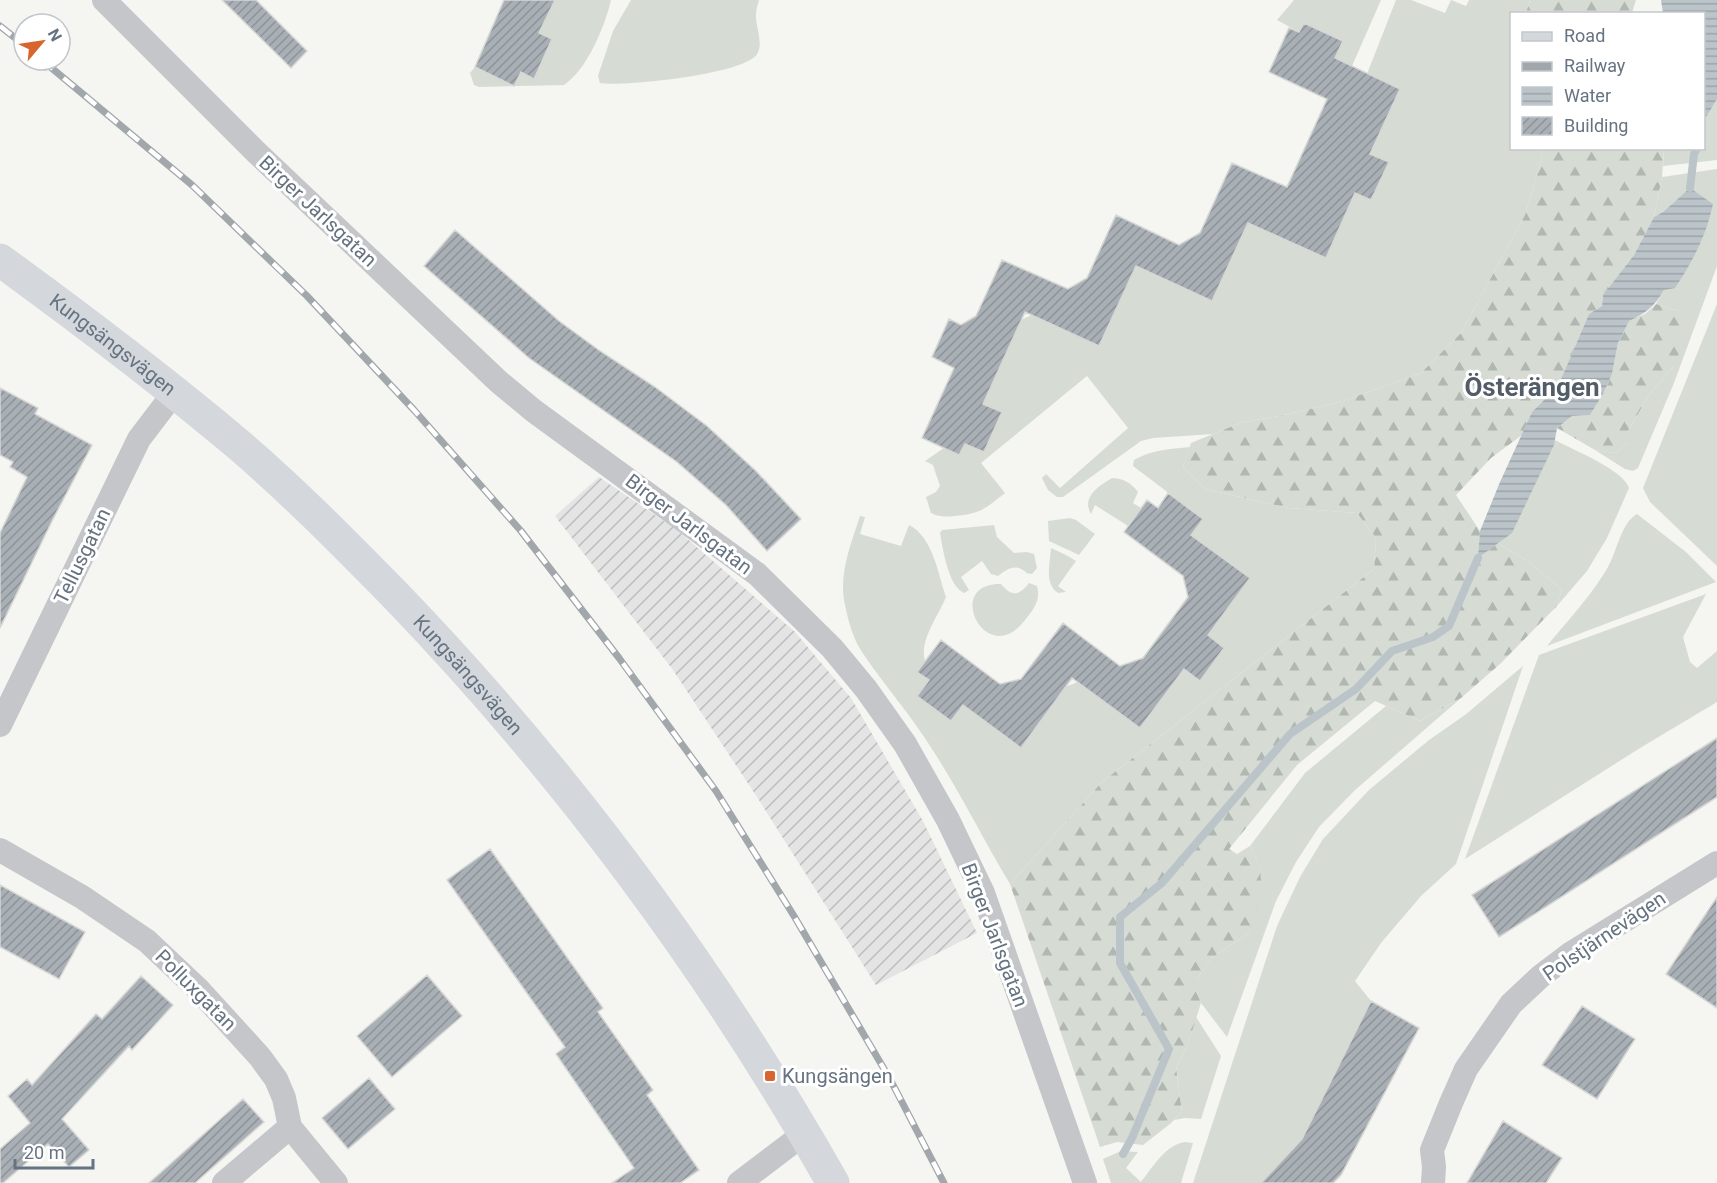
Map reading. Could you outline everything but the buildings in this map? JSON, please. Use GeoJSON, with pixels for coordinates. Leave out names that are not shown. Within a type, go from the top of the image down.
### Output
{"type":"FeatureCollection","features":[{"type":"Feature","properties":{"kind":"street","name":"Birger Jarlsgatan"},"geometry":{"type":"LineString","coordinates":[[104,0],[256,152],[499,382],[534,411],[757,574],[832,648],[866,689],[905,744],[948,820],[983,892],[1085,1183]]}},
{"type":"Feature","properties":{"kind":"street","name":"Kungsängsvägen"},"geometry":{"type":"LineString","coordinates":[[0,260],[59,303],[240,446],[348,547],[495,702],[570,793],[681,941],[770,1076],[833,1183]]}},
{"type":"Feature","properties":{"kind":"street","name":"Tellusgatan"},"geometry":{"type":"LineString","coordinates":[[0,725],[140,439],[174,393]]}},
{"type":"Feature","properties":{"kind":"street","name":"Polluxgatan"},"geometry":{"type":"LineString","coordinates":[[0,850],[82,897],[147,941],[199,990],[260,1057],[276,1079],[284,1098],[290,1127],[336,1183]]}},
{"type":"Feature","properties":{"kind":"street","name":"Polstjärnevägen"},"geometry":{"type":"LineString","coordinates":[[1433,1183],[1432,1150],[1451,1103],[1466,1070],[1512,1004],[1541,976],[1570,954],[1717,863]]}},
{"type":"Feature","properties":{"kind":"street"},"geometry":{"type":"LineString","coordinates":[[224,1183],[290,1127]]}},
{"type":"Feature","properties":{"kind":"street"},"geometry":{"type":"LineString","coordinates":[[739,1183],[805,1133]]}},
{"type":"Feature","properties":{"kind":"shaded area"},"geometry":{"type":"Polygon","coordinates":[[[599,477],[677,530],[794,631],[851,698],[923,821],[977,933],[876,985],[757,797],[673,670],[555,516],[599,477]]]}},
{"type":"Feature","properties":{"kind":"green space"},"geometry":{"type":"Polygon","coordinates":[[[555,0],[611,0],[594,47],[572,78],[564,85],[479,87],[474,85],[470,73],[475,67],[514,86],[521,72],[534,79],[552,39],[539,33],[555,0]]]}},
{"type":"Feature","properties":{"kind":"green space"},"geometry":{"type":"Polygon","coordinates":[[[631,0],[759,0],[756,14],[759,50],[748,61],[709,73],[657,81],[600,83],[598,76],[613,31],[631,0]]]}},
{"type":"Feature","properties":{"kind":"green space"},"geometry":{"type":"Polygon","coordinates":[[[1294,0],[1381,0],[1352,66],[1335,59],[1342,40],[1304,23],[1299,32],[1277,20],[1294,0]]]}},
{"type":"Feature","properties":{"kind":"green space"},"geometry":{"type":"Polygon","coordinates":[[[1396,0],[1411,0],[1445,13],[1451,0],[1466,6],[1469,0],[1530,0],[1526,12],[1510,12],[1510,150],[1544,150],[1525,215],[1461,333],[1421,373],[1343,401],[1240,423],[1213,434],[1153,438],[1141,441],[1063,497],[1057,497],[1048,490],[1042,478],[1046,474],[1060,488],[1128,428],[1087,376],[981,463],[1005,493],[987,507],[970,514],[945,517],[931,513],[926,497],[936,492],[940,486],[933,465],[925,461],[944,448],[959,455],[965,444],[984,452],[1002,412],[983,404],[1021,320],[1136,266],[1212,301],[1248,222],[1326,258],[1355,193],[1371,200],[1389,162],[1370,154],[1400,89],[1367,74],[1396,0]]]}},
{"type":"Feature","properties":{"kind":"green space"},"geometry":{"type":"Polygon","coordinates":[[[1530,0],[1636,0],[1632,12],[1526,12],[1530,0]]]}},
{"type":"Feature","properties":{"kind":"green space"},"geometry":{"type":"Polygon","coordinates":[[[1717,99],[1717,160],[1663,166],[1664,150],[1705,150],[1705,117],[1717,99]]]}},
{"type":"Feature","properties":{"kind":"green space"},"geometry":{"type":"Polygon","coordinates":[[[1544,150],[1664,150],[1662,177],[1654,217],[1634,255],[1603,295],[1602,306],[1589,314],[1558,386],[1532,412],[1522,435],[1491,458],[1456,495],[1480,531],[1479,557],[1498,543],[1529,562],[1562,590],[1556,607],[1500,664],[1461,698],[1420,721],[1375,701],[1297,765],[1229,849],[1237,854],[1250,846],[1260,868],[1262,894],[1249,933],[1212,958],[1196,980],[1196,990],[1201,1003],[1188,1044],[1176,1067],[1182,1112],[1143,1145],[1117,1142],[1100,1147],[1010,884],[1102,782],[1374,569],[1376,538],[1357,513],[1289,508],[1205,489],[1183,467],[1191,443],[1240,423],[1343,401],[1421,373],[1461,333],[1525,215],[1544,150]]]}},
{"type":"Feature","properties":{"kind":"green space"},"geometry":{"type":"Polygon","coordinates":[[[1717,169],[1717,266],[1674,383],[1638,468],[1633,471],[1625,469],[1595,450],[1616,453],[1628,443],[1628,431],[1649,395],[1674,366],[1678,311],[1656,304],[1664,290],[1681,196],[1654,217],[1662,177],[1717,169]]]}},
{"type":"Feature","properties":{"kind":"green space"},"geometry":{"type":"Polygon","coordinates":[[[1656,304],[1678,311],[1689,330],[1674,366],[1649,395],[1628,431],[1628,443],[1616,453],[1595,450],[1557,428],[1572,416],[1590,415],[1612,374],[1618,343],[1629,320],[1645,314],[1656,304]]]}},
{"type":"Feature","properties":{"kind":"green space"},"geometry":{"type":"Polygon","coordinates":[[[1717,304],[1717,566],[1650,502],[1643,488],[1717,304]]]}},
{"type":"Feature","properties":{"kind":"green space"},"geometry":{"type":"Polygon","coordinates":[[[1555,440],[1618,474],[1629,488],[1607,538],[1587,571],[1556,607],[1562,590],[1529,562],[1498,543],[1512,532],[1555,440]]]}},
{"type":"Feature","properties":{"kind":"green space"},"geometry":{"type":"Polygon","coordinates":[[[1190,447],[1183,467],[1205,489],[1289,508],[1357,513],[1376,538],[1374,569],[1102,782],[1010,884],[942,765],[862,652],[853,635],[845,605],[843,582],[846,560],[860,516],[865,517],[860,534],[901,546],[909,525],[924,538],[937,567],[946,597],[927,637],[925,662],[918,672],[929,680],[917,696],[951,721],[963,705],[1065,687],[1078,682],[1140,728],[1184,669],[1200,681],[1224,648],[1208,635],[1250,578],[1191,535],[1203,519],[1133,466],[1134,460],[1147,454],[1190,447]]]}},
{"type":"Feature","properties":{"kind":"green space"},"geometry":{"type":"Polygon","coordinates":[[[1112,478],[1127,482],[1138,492],[1133,503],[1141,508],[1128,526],[1095,505],[1091,514],[1088,508],[1088,502],[1093,493],[1112,478]]]}},
{"type":"Feature","properties":{"kind":"green space"},"geometry":{"type":"Polygon","coordinates":[[[1637,514],[1686,552],[1716,582],[1547,646],[1602,577],[1623,531],[1637,514]]]}},
{"type":"Feature","properties":{"kind":"green space"},"geometry":{"type":"Polygon","coordinates":[[[1070,518],[1095,534],[1079,555],[1049,541],[1048,521],[1070,518]]]}},
{"type":"Feature","properties":{"kind":"green space"},"geometry":{"type":"Polygon","coordinates":[[[994,525],[997,537],[1014,553],[1034,554],[1037,568],[1032,574],[1027,574],[1019,568],[1013,568],[998,576],[991,574],[982,561],[961,577],[969,590],[964,593],[958,589],[950,575],[940,533],[942,530],[994,525]]]}},
{"type":"Feature","properties":{"kind":"green space"},"geometry":{"type":"Polygon","coordinates":[[[1051,548],[1076,561],[1058,586],[1066,592],[1058,593],[1049,579],[1051,548]]]}},
{"type":"Feature","properties":{"kind":"green space"},"geometry":{"type":"Polygon","coordinates":[[[1029,583],[1037,586],[1038,596],[1034,608],[1025,620],[1011,633],[997,636],[985,631],[977,621],[973,608],[975,596],[984,587],[1001,584],[1015,593],[1029,583]]]}},
{"type":"Feature","properties":{"kind":"green space"},"geometry":{"type":"Polygon","coordinates":[[[1706,594],[1683,637],[1690,662],[1697,668],[1717,651],[1717,702],[1465,859],[1539,655],[1706,594]]]}},
{"type":"Feature","properties":{"kind":"green space"},"geometry":{"type":"Polygon","coordinates":[[[1523,666],[1456,864],[1421,896],[1381,943],[1355,981],[1371,1001],[1302,1139],[1261,1183],[1193,1183],[1277,926],[1300,877],[1323,839],[1369,790],[1523,666]]]}},
{"type":"Feature","properties":{"kind":"green space"},"geometry":{"type":"Polygon","coordinates":[[[1461,698],[1354,791],[1319,827],[1296,862],[1276,901],[1227,1037],[1201,1003],[1196,990],[1196,980],[1212,958],[1249,933],[1260,868],[1250,846],[1305,773],[1386,706],[1420,721],[1461,698]]]}},
{"type":"Feature","properties":{"kind":"green space"},"geometry":{"type":"Polygon","coordinates":[[[1196,1017],[1221,1056],[1201,1119],[1174,1120],[1182,1112],[1176,1067],[1188,1044],[1196,1017]]]}},
{"type":"Feature","properties":{"kind":"green space"},"geometry":{"type":"Polygon","coordinates":[[[1185,1142],[1193,1143],[1181,1183],[1111,1183],[1103,1159],[1121,1151],[1138,1152],[1126,1168],[1141,1182],[1165,1152],[1185,1142]]]}},
{"type":"Feature","properties":{"kind":"water"},"geometry":{"type":"Polygon","coordinates":[[[1661,0],[1717,0],[1717,99],[1707,116],[1705,117],[1705,12],[1663,12],[1661,0]]]}},
{"type":"Feature","properties":{"kind":"water"},"geometry":{"type":"Polygon","coordinates":[[[1690,188],[1713,204],[1703,238],[1688,268],[1675,288],[1664,290],[1649,308],[1629,321],[1618,343],[1612,374],[1590,415],[1572,416],[1557,428],[1554,445],[1512,533],[1478,558],[1480,531],[1532,412],[1558,386],[1589,314],[1602,306],[1603,295],[1634,255],[1654,217],[1690,188]]]}},
{"type":"Feature","properties":{"kind":"waterway"},"geometry":{"type":"LineString","coordinates":[[1690,188],[1696,150]]}},
{"type":"Feature","properties":{"kind":"waterway"},"geometry":{"type":"LineString","coordinates":[[1123,1154],[1132,1138],[1169,1049],[1120,963],[1120,917],[1162,883],[1290,734],[1356,689],[1392,651],[1433,637],[1449,626],[1478,558]]}},
{"type":"Feature","properties":{"kind":"railway"},"geometry":{"type":"LineString","coordinates":[[0,26],[12,36]]}},
{"type":"Feature","properties":{"kind":"railway"},"geometry":{"type":"LineString","coordinates":[[56,72],[192,185],[307,296],[414,410],[521,531],[619,658],[716,791],[794,916],[890,1079],[944,1183]]}},
{"type":"Feature","properties":{"kind":"place","name":"Kungsängen"},"geometry":{"type":"Point","coordinates":[770,1076]}},
{"type":"Feature","properties":{"kind":"district","name":"Österängen"},"geometry":{"type":"Point","coordinates":[1532,387]}}]}
